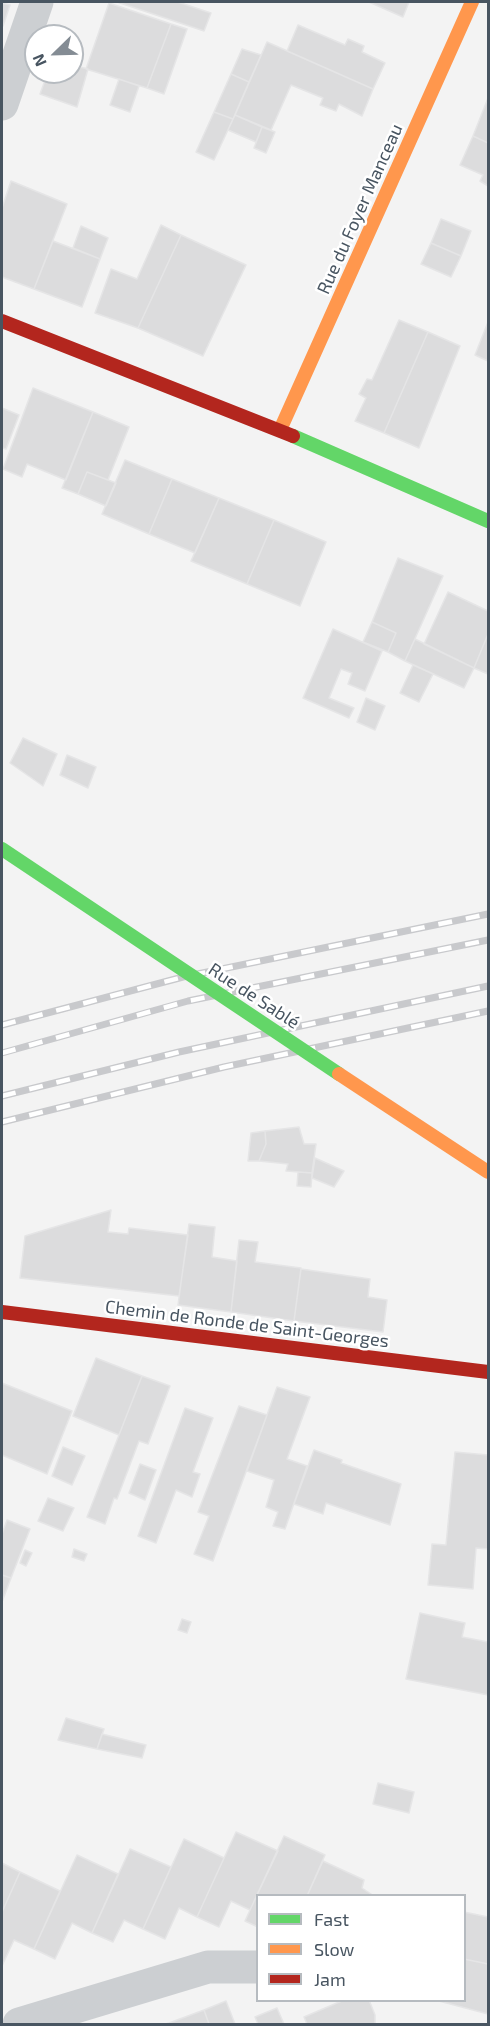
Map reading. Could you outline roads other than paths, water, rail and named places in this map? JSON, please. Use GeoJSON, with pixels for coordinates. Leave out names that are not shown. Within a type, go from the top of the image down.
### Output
{"type":"FeatureCollection","features":[{"type":"Feature","properties":{"kind":"street"},"geometry":{"type":"LineString","coordinates":[[2,104],[37,2]]}},
{"type":"Feature","properties":{"kind":"street","name":"Rue du Foyer Manceau"},"geometry":{"type":"LineString","coordinates":[[280,430],[472,2]]}},
{"type":"Feature","properties":{"kind":"street"},"geometry":{"type":"LineString","coordinates":[[2,321],[280,430],[489,521]]}},
{"type":"Feature","properties":{"kind":"street","name":"Rue de Sablé"},"geometry":{"type":"LineString","coordinates":[[2,849],[134,939],[489,1173]]}},
{"type":"Feature","properties":{"kind":"street","name":"Chemin de Ronde de Saint-Georges"},"geometry":{"type":"LineString","coordinates":[[2,1312],[489,1372]]}},
{"type":"Feature","properties":{"kind":"street"},"geometry":{"type":"LineString","coordinates":[[19,2025],[208,1967],[256,1967]]}},
{"type":"Feature","properties":{"kind":"railway"},"geometry":{"type":"LineString","coordinates":[[2,1025],[183,977],[488,914]]}},
{"type":"Feature","properties":{"kind":"railway"},"geometry":{"type":"LineString","coordinates":[[2,1053],[188,1001],[488,940]]}},
{"type":"Feature","properties":{"kind":"railway"},"geometry":{"type":"LineString","coordinates":[[2,1096],[179,1052],[488,986]]}},
{"type":"Feature","properties":{"kind":"railway"},"geometry":{"type":"LineString","coordinates":[[2,1122],[224,1067],[488,1011]]}}]}
